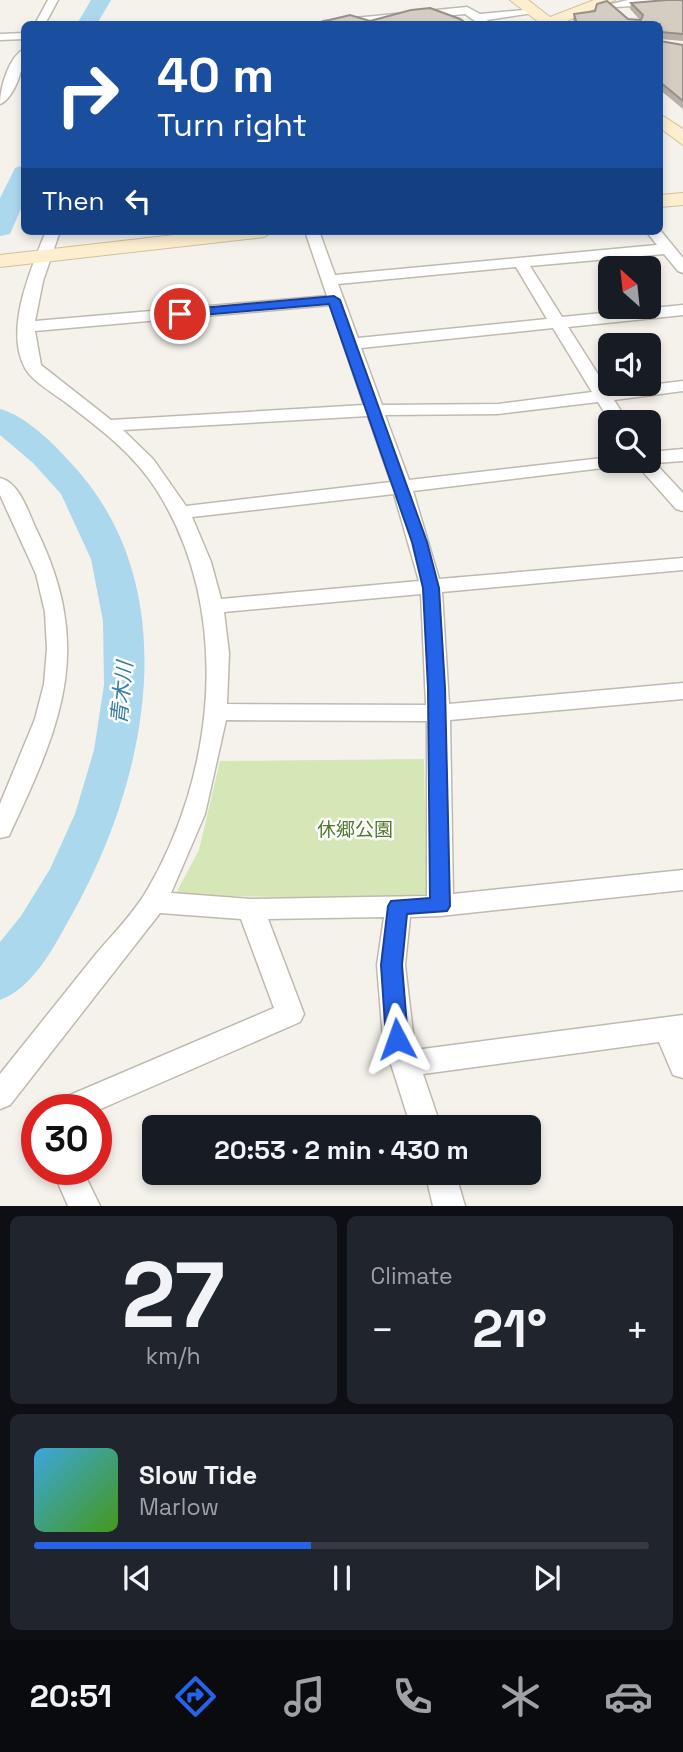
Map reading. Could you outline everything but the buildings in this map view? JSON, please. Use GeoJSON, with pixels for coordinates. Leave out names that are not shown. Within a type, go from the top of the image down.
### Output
{"type":"FeatureCollection","features":[{"type":"Feature","properties":{"kind":"street"},"geometry":{"type":"LineString","coordinates":[[42,21],[53,0]]}},
{"type":"Feature","properties":{"kind":"street"},"geometry":{"type":"LineString","coordinates":[[436,0],[436,13]]}},
{"type":"Feature","properties":{"kind":"street"},"geometry":{"type":"LineString","coordinates":[[519,0],[543,20]]}},
{"type":"Feature","properties":{"kind":"street"},"geometry":{"type":"LineString","coordinates":[[355,21],[467,10],[482,21],[565,19],[610,4],[682,2]]}},
{"type":"Feature","properties":{"kind":"street"},"geometry":{"type":"LineString","coordinates":[[0,37],[21,36]]}},
{"type":"Feature","properties":{"kind":"street"},"geometry":{"type":"LineString","coordinates":[[0,100],[21,59]]}},
{"type":"Feature","properties":{"kind":"street"},"geometry":{"type":"LineString","coordinates":[[663,122],[683,139]]}},
{"type":"Feature","properties":{"kind":"street"},"geometry":{"type":"LineString","coordinates":[[663,201],[683,199]]}},
{"type":"Feature","properties":{"kind":"street"},"geometry":{"type":"LineString","coordinates":[[0,1096],[154,902],[182,846],[206,764],[214,712],[218,653],[212,606],[201,565],[180,513],[159,478],[105,426],[33,367],[26,347],[26,307],[35,257],[50,235]]}},
{"type":"Feature","properties":{"kind":"street"},"geometry":{"type":"LineString","coordinates":[[0,261],[229,235]]}},
{"type":"Feature","properties":{"kind":"street"},"geometry":{"type":"LineString","coordinates":[[313,235],[401,488],[431,588],[438,713],[440,906]]}},
{"type":"Feature","properties":{"kind":"street"},"geometry":{"type":"LineString","coordinates":[[656,235],[683,268]]}},
{"type":"Feature","properties":{"kind":"street"},"geometry":{"type":"LineString","coordinates":[[25,327],[332,290],[520,262],[667,249]]}},
{"type":"Feature","properties":{"kind":"street"},"geometry":{"type":"LineString","coordinates":[[520,262],[598,387]]}},
{"type":"Feature","properties":{"kind":"street"},"geometry":{"type":"LineString","coordinates":[[350,344],[683,310]]}},
{"type":"Feature","properties":{"kind":"street"},"geometry":{"type":"LineString","coordinates":[[661,388],[683,386]]}},
{"type":"Feature","properties":{"kind":"street"},"geometry":{"type":"LineString","coordinates":[[105,426],[373,410],[498,409],[598,396]]}},
{"type":"Feature","properties":{"kind":"street"},"geometry":{"type":"LineString","coordinates":[[661,457],[683,455]]}},
{"type":"Feature","properties":{"kind":"street"},"geometry":{"type":"LineString","coordinates":[[180,513],[598,464]]}},
{"type":"Feature","properties":{"kind":"street"},"geometry":{"type":"LineString","coordinates":[[654,473],[683,505]]}},
{"type":"Feature","properties":{"kind":"street"},"geometry":{"type":"LineString","coordinates":[[0,484],[17,510],[51,583],[59,619],[60,660],[51,706],[25,778],[0,829]]}},
{"type":"Feature","properties":{"kind":"street"},"geometry":{"type":"LineString","coordinates":[[212,606],[683,564]]}},
{"type":"Feature","properties":{"kind":"street"},"geometry":{"type":"LineString","coordinates":[[214,712],[438,713],[683,691]]}},
{"type":"Feature","properties":{"kind":"street"},"geometry":{"type":"LineString","coordinates":[[154,902],[251,909],[440,906],[683,880]]}},
{"type":"Feature","properties":{"kind":"street"},"geometry":{"type":"LineString","coordinates":[[398,906],[391,965],[397,1039],[422,1115]]}},
{"type":"Feature","properties":{"kind":"street"},"geometry":{"type":"LineString","coordinates":[[103,1094],[290,1014],[251,909]]}},
{"type":"Feature","properties":{"kind":"street"},"geometry":{"type":"LineString","coordinates":[[405,1064],[676,1028],[683,1066]]}},
{"type":"Feature","properties":{"kind":"street"},"geometry":{"type":"LineString","coordinates":[[74,1185],[84,1206]]}},
{"type":"Feature","properties":{"kind":"street"},"geometry":{"type":"LineString","coordinates":[[443,1185],[449,1206]]}},
{"type":"Feature","properties":{"kind":"green space","name":"休郷公園"},"geometry":{"type":"Polygon","coordinates":[[[424,759],[427,900],[175,895],[199,850],[220,761],[424,759]]]}},
{"type":"Feature","properties":{"kind":"waterway","name":"青木川"},"geometry":{"type":"LineString","coordinates":[[89,21],[101,0]]}},
{"type":"Feature","properties":{"kind":"waterway","name":"青木川"},"geometry":{"type":"LineString","coordinates":[[0,228],[21,180]]}},
{"type":"Feature","properties":{"kind":"waterway","name":"青木川"},"geometry":{"type":"LineString","coordinates":[[0,419],[56,466],[83,501],[109,559],[123,621],[124,685],[115,750],[97,814],[71,874],[38,930],[0,979]]}},
{"type":"Feature","properties":{"kind":"route"},"geometry":{"type":"LineString","coordinates":[[180,314],[334,300],[419,542],[431,588],[437,688],[440,906],[398,906],[391,965],[397,1039]]}}]}
